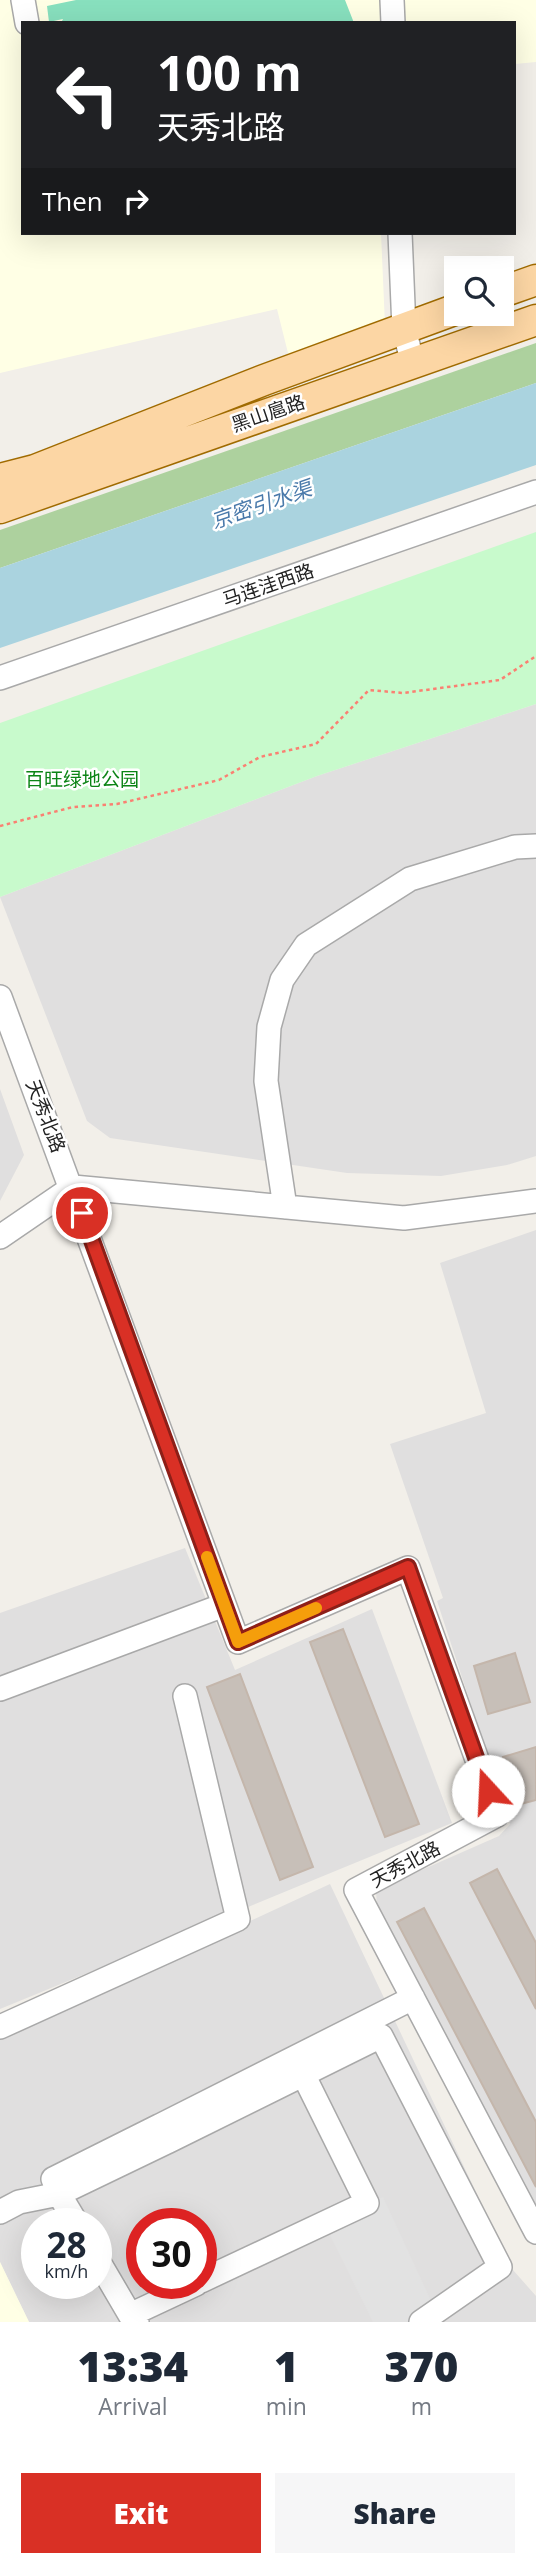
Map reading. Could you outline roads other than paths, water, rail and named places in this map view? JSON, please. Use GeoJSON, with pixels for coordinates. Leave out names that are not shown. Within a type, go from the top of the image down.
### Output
{"type":"FeatureCollection","features":[{"type":"Feature","properties":{"kind":"main road"},"geometry":{"type":"LineString","coordinates":[[514,288],[536,280]]}},
{"type":"Feature","properties":{"kind":"main road","name":"黑山扈路"},"geometry":{"type":"LineString","coordinates":[[0,479],[36,470],[264,380],[444,314]]}},
{"type":"Feature","properties":{"kind":"main road","name":"黑山扈路"},"geometry":{"type":"LineString","coordinates":[[0,508],[536,320]]}},
{"type":"Feature","properties":{"kind":"main road"},"geometry":{"type":"LineString","coordinates":[[470,326],[471,331],[487,336]]}},
{"type":"Feature","properties":{"kind":"street"},"geometry":{"type":"LineString","coordinates":[[23,0],[27,21]]}},
{"type":"Feature","properties":{"kind":"street"},"geometry":{"type":"LineString","coordinates":[[392,0],[393,21]]}},
{"type":"Feature","properties":{"kind":"street"},"geometry":{"type":"LineString","coordinates":[[400,235],[404,329],[413,364]]}},
{"type":"Feature","properties":{"kind":"street","name":"马连洼西路"},"geometry":{"type":"LineString","coordinates":[[0,678],[536,492]]}},
{"type":"Feature","properties":{"kind":"street"},"geometry":{"type":"LineString","coordinates":[[285,1207],[266,1081],[270,1027],[282,980],[306,945],[410,879],[515,848],[536,846]]}},
{"type":"Feature","properties":{"kind":"street","name":"天秀北路"},"geometry":{"type":"LineString","coordinates":[[0,997],[73,1187],[238,1642],[408,1567],[497,1815],[356,1890],[536,2232]]}},
{"type":"Feature","properties":{"kind":"street"},"geometry":{"type":"LineString","coordinates":[[0,1237],[73,1187],[404,1218],[536,1201]]}},
{"type":"Feature","properties":{"kind":"street"},"geometry":{"type":"LineString","coordinates":[[0,1689],[224,1605]]}},
{"type":"Feature","properties":{"kind":"street"},"geometry":{"type":"LineString","coordinates":[[0,2026],[238,1919],[185,1696]]}},
{"type":"Feature","properties":{"kind":"street"},"geometry":{"type":"LineString","coordinates":[[163,2134],[413,1998]]}},
{"type":"Feature","properties":{"kind":"street"},"geometry":{"type":"LineString","coordinates":[[67,2208],[53,2179],[303,2074],[381,2036],[500,2267],[421,2322]]}},
{"type":"Feature","properties":{"kind":"street"},"geometry":{"type":"LineString","coordinates":[[217,2273],[367,2203],[303,2074]]}},
{"type":"Feature","properties":{"kind":"street"},"geometry":{"type":"LineString","coordinates":[[0,2212],[19,2202],[59,2194]]}},
{"type":"Feature","properties":{"kind":"street"},"geometry":{"type":"LineString","coordinates":[[112,2283],[134,2318],[169,2299]]}},
{"type":"Feature","properties":{"kind":"water","name":"京密引水渠"},"geometry":{"type":"Polygon","coordinates":[[[536,383],[536,465],[0,648],[0,568],[536,383]]]}},
{"type":"Feature","properties":{"kind":"park label","name":"百旺绿地公园"},"geometry":{"type":"Point","coordinates":[82,779]}}]}
